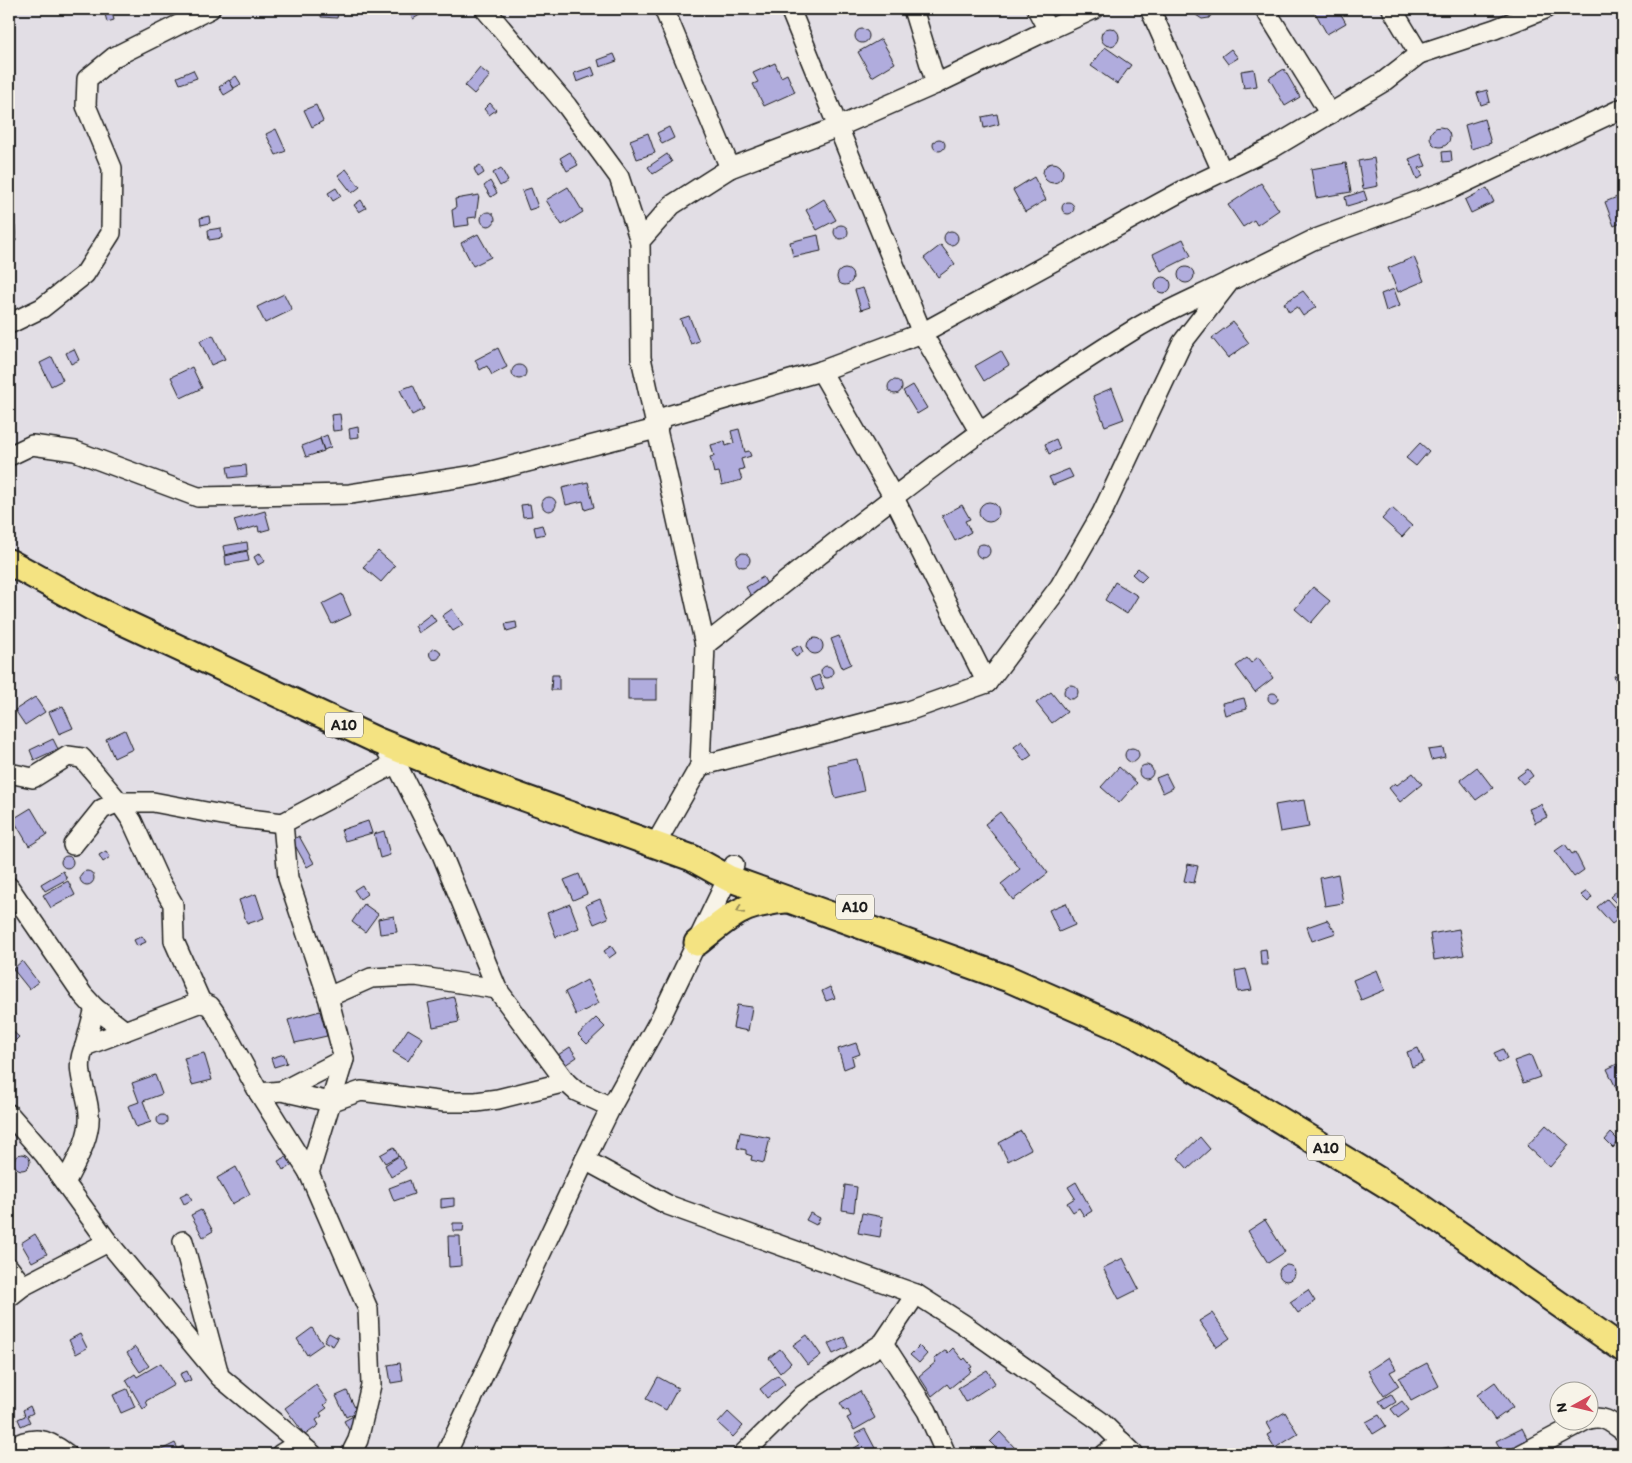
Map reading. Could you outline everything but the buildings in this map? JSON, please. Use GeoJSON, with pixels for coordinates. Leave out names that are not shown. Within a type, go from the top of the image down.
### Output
{"type":"FeatureCollection","features":[{"type":"Feature","properties":{"kind":"main road","name":"A10"},"geometry":{"type":"LineString","coordinates":[[9,562],[101,612],[376,740],[477,781],[692,858],[711,859],[788,900],[1009,979],[1134,1034],[1239,1095],[1408,1198],[1623,1350]]}},
{"type":"Feature","properties":{"kind":"main road","name":"A10"},"geometry":{"type":"LineString","coordinates":[[731,871],[811,891],[934,938],[982,961],[1009,979]]}},
{"type":"Feature","properties":{"kind":"main road"},"geometry":{"type":"LineString","coordinates":[[697,943],[735,912],[756,903],[788,900]]}},
{"type":"Feature","properties":{"kind":"street"},"geometry":{"type":"LineString","coordinates":[[9,324],[42,308],[85,274],[112,233],[112,168],[86,106],[87,79],[114,57],[210,9]]}},
{"type":"Feature","properties":{"kind":"street"},"geometry":{"type":"LineString","coordinates":[[484,9],[567,106],[619,178],[640,241],[641,358],[705,645],[700,766],[656,845]]}},
{"type":"Feature","properties":{"kind":"street"},"geometry":{"type":"LineString","coordinates":[[664,9],[730,168]]}},
{"type":"Feature","properties":{"kind":"street"},"geometry":{"type":"LineString","coordinates":[[790,9],[922,333],[979,431]]}},
{"type":"Feature","properties":{"kind":"street"},"geometry":{"type":"LineString","coordinates":[[913,9],[936,84]]}},
{"type":"Feature","properties":{"kind":"street"},"geometry":{"type":"LineString","coordinates":[[1037,9],[1048,30]]}},
{"type":"Feature","properties":{"kind":"street"},"geometry":{"type":"LineString","coordinates":[[640,241],[672,205],[730,168],[838,127],[936,84],[1094,9]]}},
{"type":"Feature","properties":{"kind":"street"},"geometry":{"type":"LineString","coordinates":[[1150,9],[1222,171]]}},
{"type":"Feature","properties":{"kind":"street"},"geometry":{"type":"LineString","coordinates":[[1265,9],[1330,114]]}},
{"type":"Feature","properties":{"kind":"street"},"geometry":{"type":"LineString","coordinates":[[1392,9],[1419,54]]}},
{"type":"Feature","properties":{"kind":"street"},"geometry":{"type":"LineString","coordinates":[[9,456],[32,445],[75,452],[198,497],[350,494],[476,474],[656,429],[664,417],[821,371],[922,333],[1222,171],[1274,147],[1382,82],[1419,54],[1495,29],[1545,9]]}},
{"type":"Feature","properties":{"kind":"street"},"geometry":{"type":"LineString","coordinates":[[705,645],[893,496],[979,431],[1136,328],[1313,240],[1451,189],[1623,108]]}},
{"type":"Feature","properties":{"kind":"street"},"geometry":{"type":"LineString","coordinates":[[700,766],[905,712],[987,683],[1060,586],[1102,513],[1182,344],[1230,281]]}},
{"type":"Feature","properties":{"kind":"street"},"geometry":{"type":"LineString","coordinates":[[821,371],[893,496],[987,683]]}},
{"type":"Feature","properties":{"kind":"street"},"geometry":{"type":"LineString","coordinates":[[376,740],[396,762],[441,852],[497,990],[566,1082],[576,1091],[611,1107]]}},
{"type":"Feature","properties":{"kind":"street"},"geometry":{"type":"LineString","coordinates":[[9,773],[32,778],[68,756],[82,758],[119,802],[132,821],[158,878],[174,904],[174,941],[201,1002],[210,1006],[215,1013],[259,1093],[309,1173],[368,1309],[371,1385],[358,1440],[351,1454]]}},
{"type":"Feature","properties":{"kind":"street"},"geometry":{"type":"LineString","coordinates":[[73,846],[102,809],[119,802],[153,802],[233,817],[283,823],[396,762]]}},
{"type":"Feature","properties":{"kind":"street"},"geometry":{"type":"LineString","coordinates":[[283,823],[288,878],[328,997],[344,1059],[309,1173]]}},
{"type":"Feature","properties":{"kind":"street"},"geometry":{"type":"LineString","coordinates":[[446,1454],[585,1160],[611,1107],[660,1019],[731,871]]}},
{"type":"Feature","properties":{"kind":"street"},"geometry":{"type":"LineString","coordinates":[[9,887],[83,995],[95,1008],[125,1031]]}},
{"type":"Feature","properties":{"kind":"street"},"geometry":{"type":"LineString","coordinates":[[328,997],[372,978],[416,976],[497,990]]}},
{"type":"Feature","properties":{"kind":"street"},"geometry":{"type":"LineString","coordinates":[[85,1046],[201,1002]]}},
{"type":"Feature","properties":{"kind":"street"},"geometry":{"type":"LineString","coordinates":[[65,1183],[86,1139],[89,1114],[80,1081],[81,1054],[95,1008]]}},
{"type":"Feature","properties":{"kind":"street"},"geometry":{"type":"LineString","coordinates":[[259,1093],[282,1090],[344,1059]]}},
{"type":"Feature","properties":{"kind":"street"},"geometry":{"type":"LineString","coordinates":[[282,1090],[330,1102],[361,1091],[445,1102],[476,1102],[498,1099],[566,1082]]}},
{"type":"Feature","properties":{"kind":"street"},"geometry":{"type":"LineString","coordinates":[[9,1114],[44,1154],[108,1242],[220,1377],[304,1449]]}},
{"type":"Feature","properties":{"kind":"street"},"geometry":{"type":"LineString","coordinates":[[585,1160],[668,1205],[916,1294],[963,1324],[1100,1421],[1128,1448]]}},
{"type":"Feature","properties":{"kind":"street"},"geometry":{"type":"LineString","coordinates":[[183,1241],[220,1377]]}},
{"type":"Feature","properties":{"kind":"street"},"geometry":{"type":"LineString","coordinates":[[9,1268],[16,1291],[108,1242]]}},
{"type":"Feature","properties":{"kind":"street"},"geometry":{"type":"LineString","coordinates":[[743,1454],[803,1396],[883,1343],[916,1294]]}},
{"type":"Feature","properties":{"kind":"street"},"geometry":{"type":"LineString","coordinates":[[883,1343],[927,1411],[946,1454]]}},
{"type":"Feature","properties":{"kind":"street"},"geometry":{"type":"LineString","coordinates":[[1600,1418],[1623,1431]]}},
{"type":"Feature","properties":{"kind":"street"},"geometry":{"type":"LineString","coordinates":[[1522,1454],[1567,1430]]}},
{"type":"Feature","properties":{"kind":"street"},"geometry":{"type":"LineString","coordinates":[[9,1449],[23,1441],[46,1440],[67,1454]]}},
{"type":"Feature","properties":{"kind":"street"},"geometry":{"type":"LineString","coordinates":[[1105,1454],[1128,1448]]}},
{"type":"Feature","properties":{"kind":"street"},"geometry":{"type":"LineString","coordinates":[[281,1454],[304,1449]]}}]}
